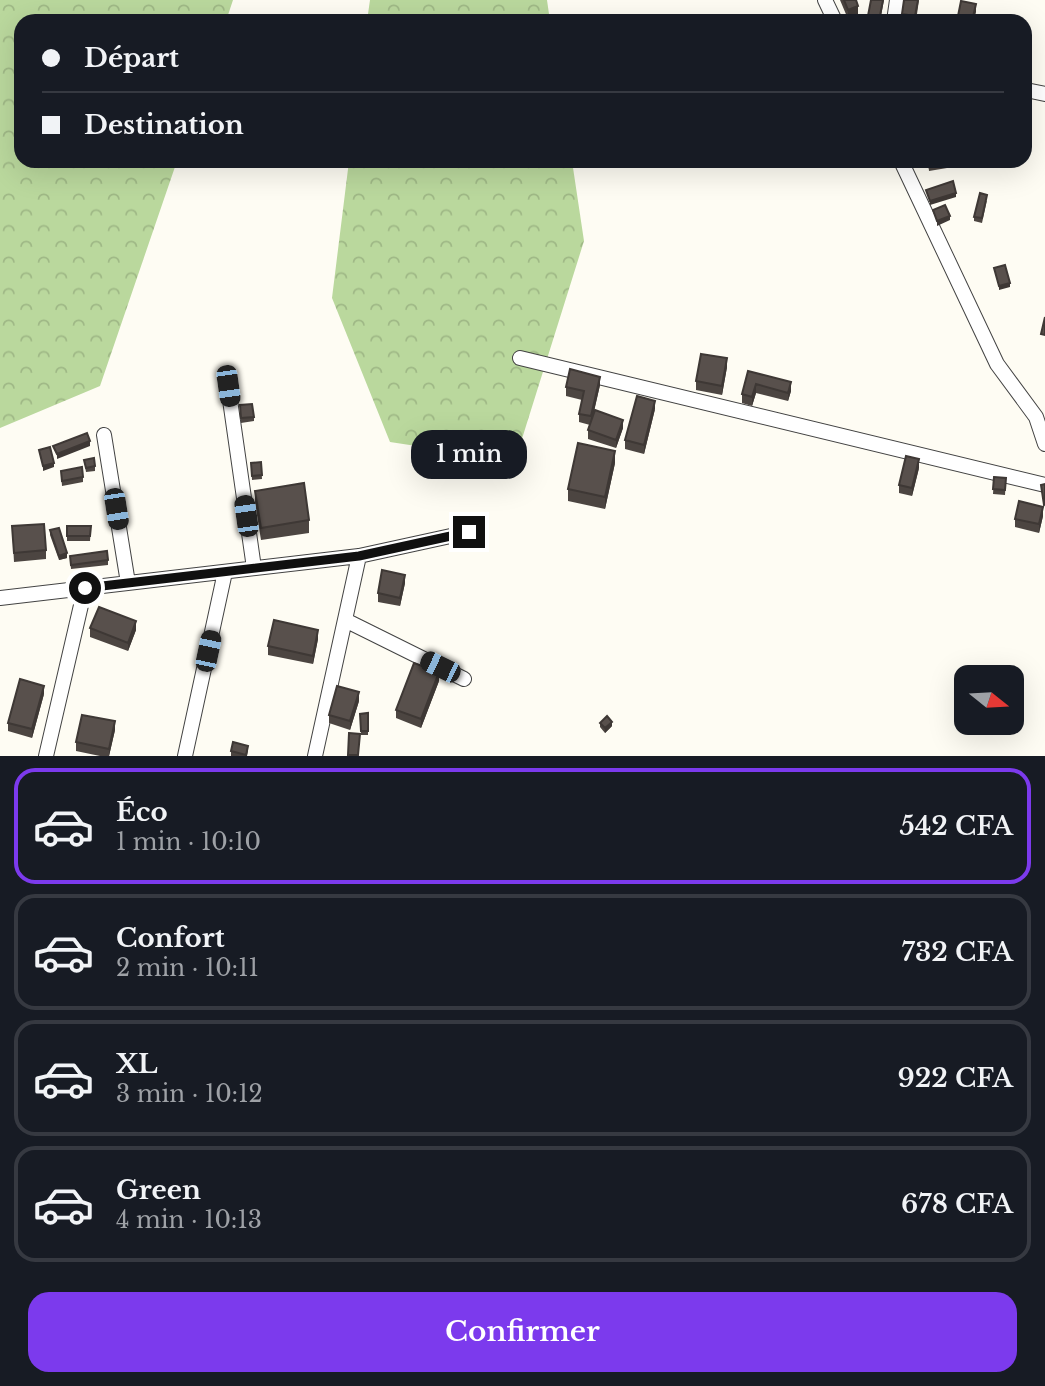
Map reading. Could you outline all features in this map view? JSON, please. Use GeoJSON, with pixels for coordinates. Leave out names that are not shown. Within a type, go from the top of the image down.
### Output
{"type":"FeatureCollection","features":[{"type":"Feature","properties":{"kind":"street"},"geometry":{"type":"LineString","coordinates":[[904,168],[997,363],[1041,418],[1045,444]]}},
{"type":"Feature","properties":{"kind":"street"},"geometry":{"type":"LineString","coordinates":[[520,358],[1045,485]]}},
{"type":"Feature","properties":{"kind":"street"},"geometry":{"type":"LineString","coordinates":[[228,386],[254,568]]}},
{"type":"Feature","properties":{"kind":"street"},"geometry":{"type":"LineString","coordinates":[[104,435],[128,583]]}},
{"type":"Feature","properties":{"kind":"street"},"geometry":{"type":"LineString","coordinates":[[0,598],[359,556],[469,532]]}},
{"type":"Feature","properties":{"kind":"street"},"geometry":{"type":"LineString","coordinates":[[319,754],[359,556]]}},
{"type":"Feature","properties":{"kind":"street"},"geometry":{"type":"LineString","coordinates":[[185,756],[225,572]]}},
{"type":"Feature","properties":{"kind":"street"},"geometry":{"type":"LineString","coordinates":[[46,756],[85,588]]}},
{"type":"Feature","properties":{"kind":"street"},"geometry":{"type":"LineString","coordinates":[[345,620],[464,679]]}},
{"type":"Feature","properties":{"kind":"green space"},"geometry":{"type":"Polygon","coordinates":[[[0,0],[233,0],[228,14],[14,14],[14,168],[175,168],[100,386],[0,428],[0,0]]]}},
{"type":"Feature","properties":{"kind":"green space"},"geometry":{"type":"Polygon","coordinates":[[[370,0],[547,0],[549,14],[368,14],[370,0]]]}},
{"type":"Feature","properties":{"kind":"green space"},"geometry":{"type":"Polygon","coordinates":[[[348,168],[573,168],[584,241],[515,461],[390,442],[332,298],[348,168]]]}},
{"type":"Feature","properties":{"kind":"building"},"geometry":{"type":"Polygon","coordinates":[[[844,0],[856,0],[858,6],[848,10],[844,0]]]}},
{"type":"Feature","properties":{"kind":"building"},"geometry":{"type":"Polygon","coordinates":[[[871,0],[883,0],[880,14],[868,14],[871,0]]]}},
{"type":"Feature","properties":{"kind":"building"},"geometry":{"type":"Polygon","coordinates":[[[904,0],[918,0],[915,14],[902,14],[904,0]]]}},
{"type":"Feature","properties":{"kind":"building"},"geometry":{"type":"Polygon","coordinates":[[[961,1],[976,4],[974,14],[958,14],[961,1]]]}},
{"type":"Feature","properties":{"kind":"building"},"geometry":{"type":"Polygon","coordinates":[[[953,181],[956,193],[930,201],[926,190],[953,181]]]}},
{"type":"Feature","properties":{"kind":"building"},"geometry":{"type":"Polygon","coordinates":[[[980,193],[987,195],[982,218],[974,217],[980,193]]]}},
{"type":"Feature","properties":{"kind":"building"},"geometry":{"type":"Polygon","coordinates":[[[945,205],[950,216],[937,221],[933,210],[945,205]]]}},
{"type":"Feature","properties":{"kind":"building"},"geometry":{"type":"Polygon","coordinates":[[[1005,265],[1010,283],[999,286],[994,268],[1005,265]]]}},
{"type":"Feature","properties":{"kind":"building"},"geometry":{"type":"Polygon","coordinates":[[[1045,317],[1045,335],[1041,334],[1045,317]]]}},
{"type":"Feature","properties":{"kind":"building"},"geometry":{"type":"Polygon","coordinates":[[[701,354],[727,358],[722,386],[696,381],[701,354]]]}},
{"type":"Feature","properties":{"kind":"building"},"geometry":{"type":"Polygon","coordinates":[[[570,369],[600,377],[591,416],[579,414],[584,391],[566,387],[570,369]]]}},
{"type":"Feature","properties":{"kind":"building"},"geometry":{"type":"Polygon","coordinates":[[[748,371],[791,382],[788,393],[756,384],[752,397],[742,394],[748,371]]]}},
{"type":"Feature","properties":{"kind":"building"},"geometry":{"type":"Polygon","coordinates":[[[637,396],[655,401],[644,445],[625,440],[637,396]]]}},
{"type":"Feature","properties":{"kind":"building"},"geometry":{"type":"Polygon","coordinates":[[[252,404],[254,417],[241,418],[240,405],[252,404]]]}},
{"type":"Feature","properties":{"kind":"building"},"geometry":{"type":"Polygon","coordinates":[[[595,410],[623,420],[616,440],[588,430],[595,410]]]}},
{"type":"Feature","properties":{"kind":"building"},"geometry":{"type":"Polygon","coordinates":[[[87,433],[90,441],[57,454],[53,446],[87,433]]]}},
{"type":"Feature","properties":{"kind":"building"},"geometry":{"type":"Polygon","coordinates":[[[578,443],[615,451],[605,497],[568,489],[578,443]]]}},
{"type":"Feature","properties":{"kind":"building"},"geometry":{"type":"Polygon","coordinates":[[[50,447],[54,463],[43,466],[39,450],[50,447]]]}},
{"type":"Feature","properties":{"kind":"building"},"geometry":{"type":"Polygon","coordinates":[[[906,456],[919,459],[912,488],[899,485],[906,456]]]}},
{"type":"Feature","properties":{"kind":"building"},"geometry":{"type":"Polygon","coordinates":[[[94,458],[95,466],[86,468],[84,460],[94,458]]]}},
{"type":"Feature","properties":{"kind":"building"},"geometry":{"type":"Polygon","coordinates":[[[261,462],[262,475],[252,476],[251,463],[261,462]]]}},
{"type":"Feature","properties":{"kind":"building"},"geometry":{"type":"Polygon","coordinates":[[[82,467],[83,477],[62,481],[61,471],[82,467]]]}},
{"type":"Feature","properties":{"kind":"building"},"geometry":{"type":"Polygon","coordinates":[[[994,477],[1006,478],[1005,490],[993,489],[994,477]]]}},
{"type":"Feature","properties":{"kind":"building"},"geometry":{"type":"Polygon","coordinates":[[[304,483],[309,520],[261,528],[255,491],[304,483]]]}},
{"type":"Feature","properties":{"kind":"building"},"geometry":{"type":"Polygon","coordinates":[[[1045,484],[1045,504],[1044,505],[1041,485],[1045,484]]]}},
{"type":"Feature","properties":{"kind":"building"},"geometry":{"type":"Polygon","coordinates":[[[1019,501],[1043,507],[1039,524],[1015,519],[1019,501]]]}},
{"type":"Feature","properties":{"kind":"building"},"geometry":{"type":"Polygon","coordinates":[[[44,524],[46,550],[14,553],[12,526],[44,524]]]}},
{"type":"Feature","properties":{"kind":"building"},"geometry":{"type":"Polygon","coordinates":[[[67,526],[91,526],[90,536],[67,536],[67,526]]]}},
{"type":"Feature","properties":{"kind":"building"},"geometry":{"type":"Polygon","coordinates":[[[59,528],[67,553],[59,556],[50,530],[59,528]]]}},
{"type":"Feature","properties":{"kind":"building"},"geometry":{"type":"Polygon","coordinates":[[[107,551],[108,560],[71,565],[70,556],[107,551]]]}},
{"type":"Feature","properties":{"kind":"building"},"geometry":{"type":"Polygon","coordinates":[[[382,570],[405,575],[400,598],[378,593],[382,570]]]}},
{"type":"Feature","properties":{"kind":"building"},"geometry":{"type":"Polygon","coordinates":[[[99,607],[136,621],[128,643],[90,628],[99,607]]]}},
{"type":"Feature","properties":{"kind":"building"},"geometry":{"type":"Polygon","coordinates":[[[274,620],[318,630],[313,656],[268,646],[274,620]]]}},
{"type":"Feature","properties":{"kind":"building"},"geometry":{"type":"Polygon","coordinates":[[[414,663],[439,672],[421,719],[396,710],[414,663]]]}},
{"type":"Feature","properties":{"kind":"building"},"geometry":{"type":"Polygon","coordinates":[[[20,679],[44,686],[32,729],[8,723],[20,679]]]}},
{"type":"Feature","properties":{"kind":"building"},"geometry":{"type":"Polygon","coordinates":[[[337,686],[359,692],[350,721],[329,715],[337,686]]]}},
{"type":"Feature","properties":{"kind":"building"},"geometry":{"type":"Polygon","coordinates":[[[368,713],[368,731],[361,731],[360,714],[368,713]]]}},
{"type":"Feature","properties":{"kind":"building"},"geometry":{"type":"Polygon","coordinates":[[[82,715],[115,721],[109,749],[76,742],[82,715]]]}},
{"type":"Feature","properties":{"kind":"building"},"geometry":{"type":"Polygon","coordinates":[[[607,716],[612,722],[605,728],[600,723],[607,716]]]}},
{"type":"Feature","properties":{"kind":"building"},"geometry":{"type":"Polygon","coordinates":[[[349,733],[360,734],[358,755],[348,755],[349,733]]]}},
{"type":"Feature","properties":{"kind":"building"},"geometry":{"type":"Polygon","coordinates":[[[233,742],[248,746],[246,755],[231,751],[233,742]]]}},
{"type":"Feature","properties":{"kind":"route"},"geometry":{"type":"LineString","coordinates":[[85,588],[359,556],[469,532]]}}]}
